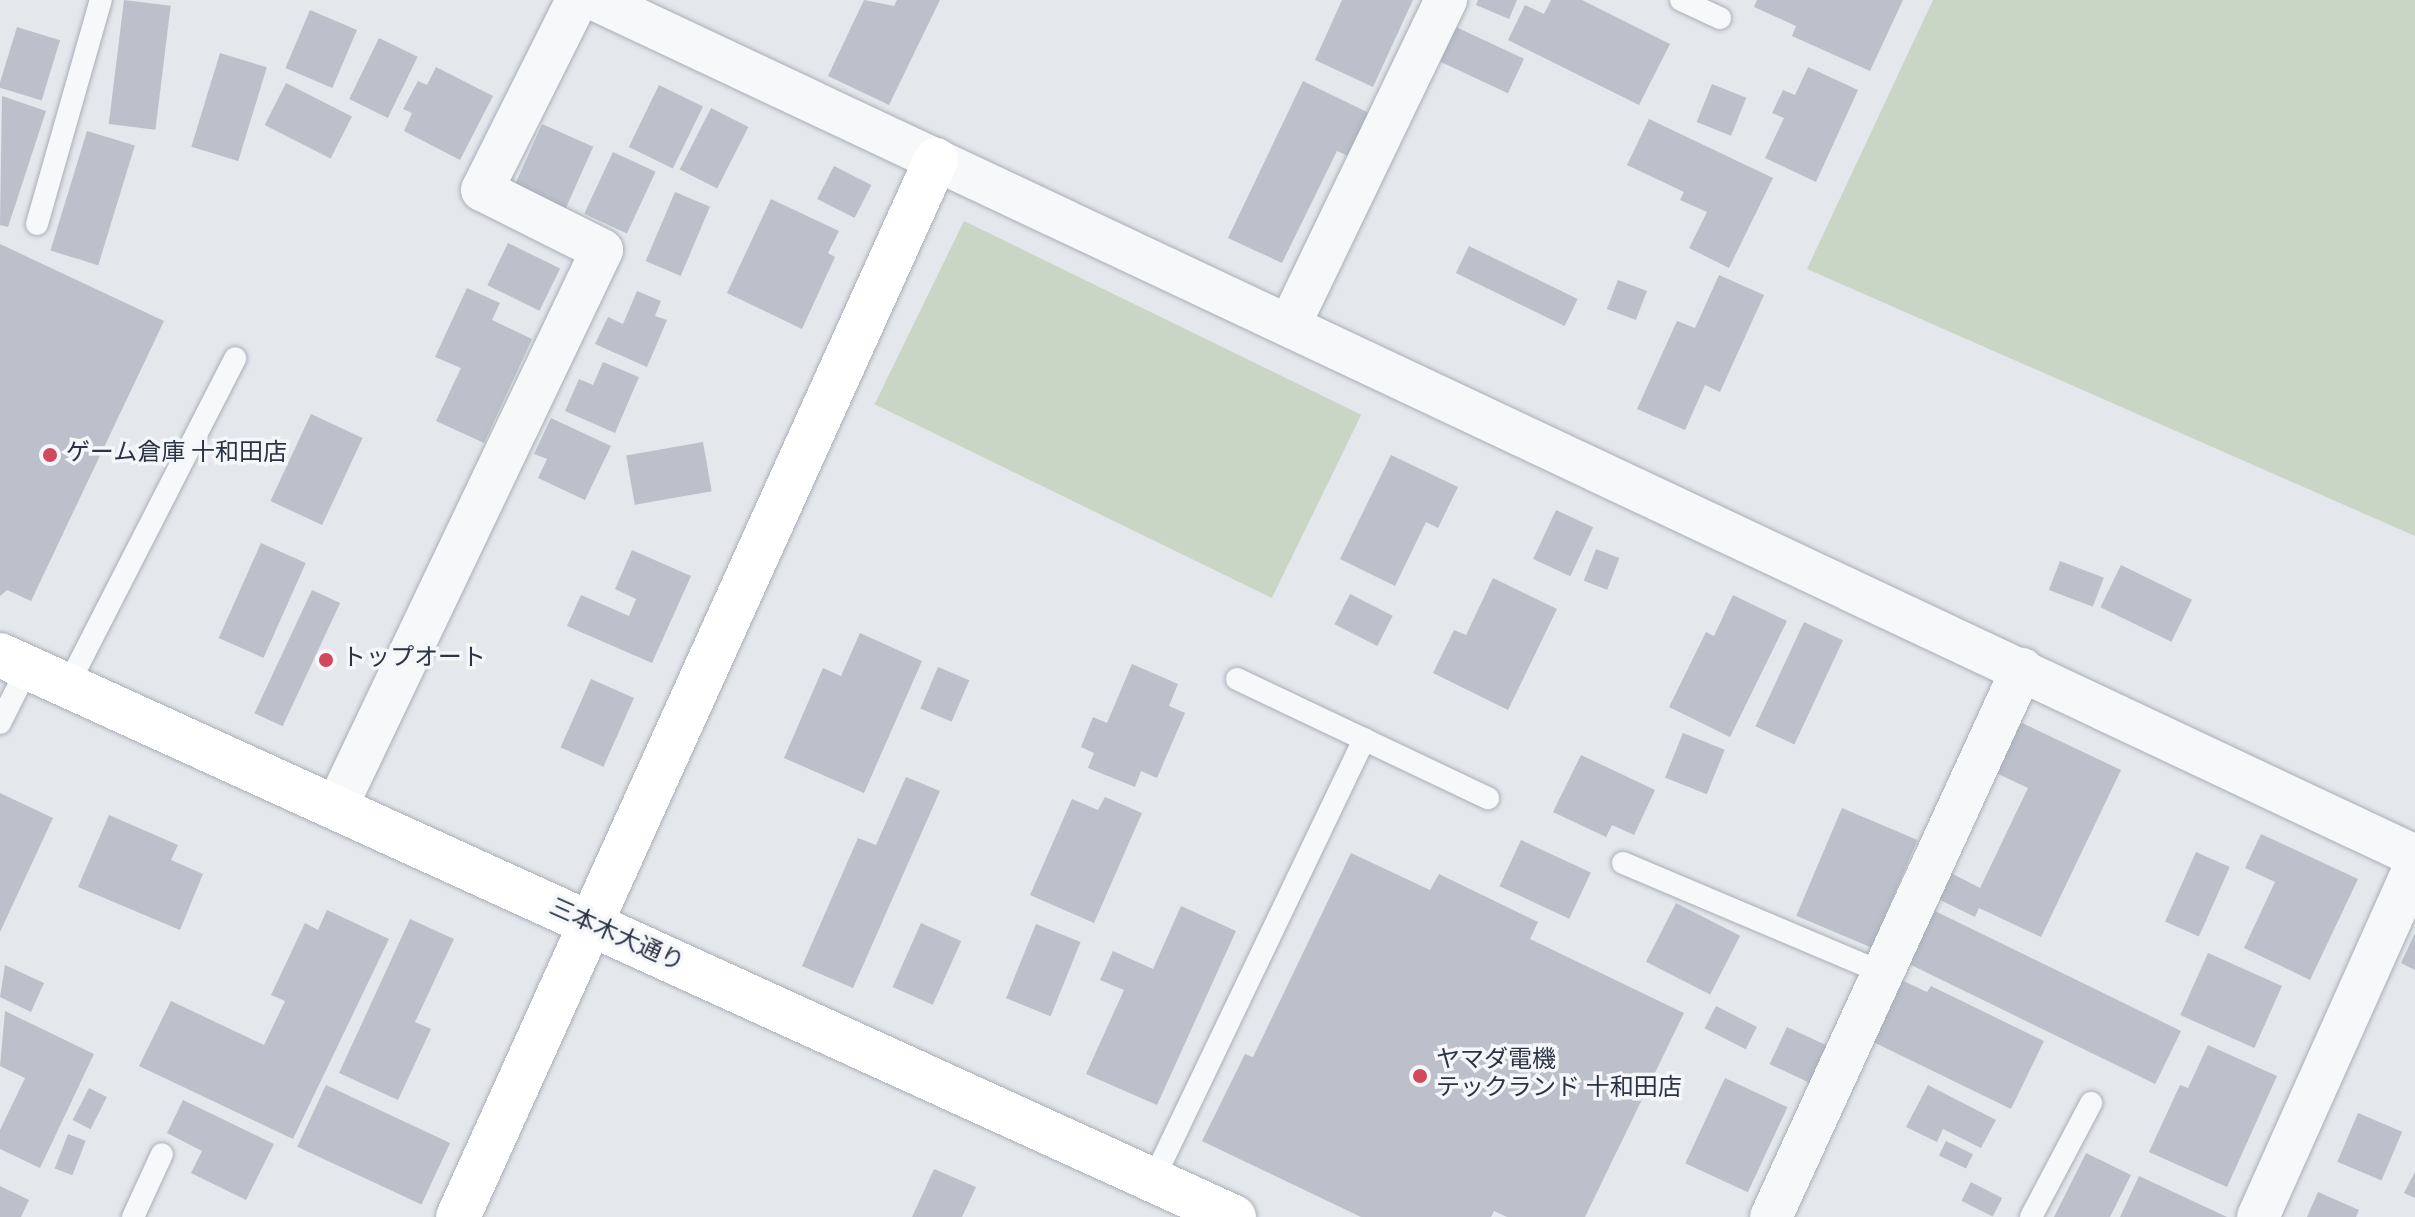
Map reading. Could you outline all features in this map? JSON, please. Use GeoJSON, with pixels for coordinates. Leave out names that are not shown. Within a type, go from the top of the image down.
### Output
{"type":"FeatureCollection","features":[{"type":"Feature","properties":{"kind":"main road"},"geometry":{"type":"LineString","coordinates":[[458,1217],[593,927],[936,160]]}},
{"type":"Feature","properties":{"kind":"main road","name":"三本木大通り"},"geometry":{"type":"LineString","coordinates":[[14,661],[1234,1217]]}},
{"type":"Feature","properties":{"kind":"street"},"geometry":{"type":"LineString","coordinates":[[336,808],[602,250],[482,190],[577,0]]}},
{"type":"Feature","properties":{"kind":"street"},"geometry":{"type":"LineString","coordinates":[[596,0],[2415,856]]}},
{"type":"Feature","properties":{"kind":"street"},"geometry":{"type":"LineString","coordinates":[[1290,324],[1446,0]]}},
{"type":"Feature","properties":{"kind":"street"},"geometry":{"type":"LineString","coordinates":[[1771,1217],[2022,669]]}},
{"type":"Feature","properties":{"kind":"street"},"geometry":{"type":"LineString","coordinates":[[2258,1217],[2415,866]]}},
{"type":"Feature","properties":{"kind":"lane"},"geometry":{"type":"LineString","coordinates":[[37,224],[101,0]]}},
{"type":"Feature","properties":{"kind":"lane"},"geometry":{"type":"LineString","coordinates":[[1681,0],[1720,18]]}},
{"type":"Feature","properties":{"kind":"lane"},"geometry":{"type":"LineString","coordinates":[[68,685],[235,358]]}},
{"type":"Feature","properties":{"kind":"lane"},"geometry":{"type":"LineString","coordinates":[[0,723],[14,661]]}},
{"type":"Feature","properties":{"kind":"lane"},"geometry":{"type":"LineString","coordinates":[[1237,679],[1488,798]]}},
{"type":"Feature","properties":{"kind":"lane"},"geometry":{"type":"LineString","coordinates":[[1153,1180],[1364,739]]}},
{"type":"Feature","properties":{"kind":"lane"},"geometry":{"type":"LineString","coordinates":[[1623,863],[1883,973]]}},
{"type":"Feature","properties":{"kind":"lane"},"geometry":{"type":"LineString","coordinates":[[2031,1217],[2091,1103]]}},
{"type":"Feature","properties":{"kind":"lane"},"geometry":{"type":"LineString","coordinates":[[133,1217],[162,1154]]}},
{"type":"Feature","properties":{"kind":"green space"},"geometry":{"type":"Polygon","coordinates":[[[1933,0],[2415,0],[2415,536],[1807,269],[1933,0]]]}},
{"type":"Feature","properties":{"kind":"green space"},"geometry":{"type":"Polygon","coordinates":[[[964,221],[1361,415],[1272,598],[875,404],[964,221]]]}},
{"type":"Feature","properties":{"kind":"building"},"geometry":{"type":"Polygon","coordinates":[[[124,0],[171,6],[155,130],[109,124],[124,0]]]}},
{"type":"Feature","properties":{"kind":"building"},"geometry":{"type":"Polygon","coordinates":[[[864,0],[894,6],[897,0],[940,0],[889,105],[828,76],[864,0]]]}},
{"type":"Feature","properties":{"kind":"building"},"geometry":{"type":"Polygon","coordinates":[[[1342,0],[1413,0],[1373,87],[1315,60],[1342,0]]]}},
{"type":"Feature","properties":{"kind":"building"},"geometry":{"type":"Polygon","coordinates":[[[1478,0],[1517,0],[1509,19],[1476,5],[1478,0]]]}},
{"type":"Feature","properties":{"kind":"building"},"geometry":{"type":"Polygon","coordinates":[[[1551,0],[1582,0],[1670,44],[1639,105],[1508,40],[1525,5],[1544,14],[1551,0]]]}},
{"type":"Feature","properties":{"kind":"building"},"geometry":{"type":"Polygon","coordinates":[[[1757,0],[1903,0],[1870,71],[1792,36],[1796,26],[1754,7],[1757,0]]]}},
{"type":"Feature","properties":{"kind":"building"},"geometry":{"type":"Polygon","coordinates":[[[310,10],[357,30],[332,88],[285,68],[310,10]]]}},
{"type":"Feature","properties":{"kind":"building"},"geometry":{"type":"Polygon","coordinates":[[[17,27],[60,40],[42,100],[0,88],[17,27]]]}},
{"type":"Feature","properties":{"kind":"building"},"geometry":{"type":"Polygon","coordinates":[[[1456,27],[1524,59],[1508,93],[1440,61],[1456,27]]]}},
{"type":"Feature","properties":{"kind":"building"},"geometry":{"type":"Polygon","coordinates":[[[379,38],[418,57],[388,118],[349,99],[379,38]]]}},
{"type":"Feature","properties":{"kind":"building"},"geometry":{"type":"Polygon","coordinates":[[[220,53],[267,67],[238,161],[191,147],[220,53]]]}},
{"type":"Feature","properties":{"kind":"building"},"geometry":{"type":"Polygon","coordinates":[[[436,67],[493,96],[460,160],[404,131],[412,113],[403,109],[418,81],[427,85],[436,67]]]}},
{"type":"Feature","properties":{"kind":"building"},"geometry":{"type":"Polygon","coordinates":[[[1808,67],[1858,90],[1816,182],[1765,158],[1784,118],[1772,113],[1783,90],[1795,95],[1808,67]]]}},
{"type":"Feature","properties":{"kind":"building"},"geometry":{"type":"Polygon","coordinates":[[[1303,81],[1369,113],[1348,156],[1337,151],[1282,263],[1228,238],[1303,81]]]}},
{"type":"Feature","properties":{"kind":"building"},"geometry":{"type":"Polygon","coordinates":[[[286,83],[352,117],[331,158],[265,125],[286,83]]]}},
{"type":"Feature","properties":{"kind":"building"},"geometry":{"type":"Polygon","coordinates":[[[1712,84],[1746,98],[1731,136],[1697,122],[1712,84]]]}},
{"type":"Feature","properties":{"kind":"building"},"geometry":{"type":"Polygon","coordinates":[[[659,85],[703,106],[673,168],[629,147],[659,85]]]}},
{"type":"Feature","properties":{"kind":"building"},"geometry":{"type":"Polygon","coordinates":[[[2,96],[46,111],[8,227],[0,225],[2,96]]]}},
{"type":"Feature","properties":{"kind":"building"},"geometry":{"type":"Polygon","coordinates":[[[711,108],[748,127],[717,189],[680,169],[711,108]]]}},
{"type":"Feature","properties":{"kind":"building"},"geometry":{"type":"Polygon","coordinates":[[[1649,119],[1773,178],[1729,268],[1689,248],[1707,212],[1680,200],[1684,192],[1627,165],[1649,119]]]}},
{"type":"Feature","properties":{"kind":"building"},"geometry":{"type":"Polygon","coordinates":[[[542,124],[593,147],[563,213],[512,191],[542,124]]]}},
{"type":"Feature","properties":{"kind":"building"},"geometry":{"type":"Polygon","coordinates":[[[87,131],[135,146],[98,265],[50,251],[87,131]]]}},
{"type":"Feature","properties":{"kind":"building"},"geometry":{"type":"Polygon","coordinates":[[[613,152],[656,172],[627,233],[584,214],[613,152]]]}},
{"type":"Feature","properties":{"kind":"building"},"geometry":{"type":"Polygon","coordinates":[[[834,166],[871,185],[855,218],[817,199],[834,166]]]}},
{"type":"Feature","properties":{"kind":"building"},"geometry":{"type":"Polygon","coordinates":[[[675,192],[710,207],[681,276],[646,261],[675,192]]]}},
{"type":"Feature","properties":{"kind":"building"},"geometry":{"type":"Polygon","coordinates":[[[771,199],[839,231],[828,253],[835,257],[802,329],[727,293],[771,199]]]}},
{"type":"Feature","properties":{"kind":"building"},"geometry":{"type":"Polygon","coordinates":[[[508,243],[560,268],[540,311],[487,285],[508,243]]]}},
{"type":"Feature","properties":{"kind":"building","name":"ゲーム倉庫 十和田店"},"geometry":{"type":"Polygon","coordinates":[[[0,244],[164,321],[31,601],[7,590],[0,596],[0,244]]]}},
{"type":"Feature","properties":{"kind":"building"},"geometry":{"type":"Polygon","coordinates":[[[1469,246],[1578,299],[1565,326],[1456,273],[1469,246]]]}},
{"type":"Feature","properties":{"kind":"building"},"geometry":{"type":"Polygon","coordinates":[[[1719,275],[1764,295],[1720,392],[1705,385],[1685,430],[1637,409],[1677,321],[1695,328],[1719,275]]]}},
{"type":"Feature","properties":{"kind":"building"},"geometry":{"type":"Polygon","coordinates":[[[1618,280],[1647,291],[1636,320],[1607,309],[1618,280]]]}},
{"type":"Feature","properties":{"kind":"building"},"geometry":{"type":"Polygon","coordinates":[[[467,288],[500,303],[492,320],[532,339],[484,443],[436,421],[461,368],[435,357],[467,288]]]}},
{"type":"Feature","properties":{"kind":"building"},"geometry":{"type":"Polygon","coordinates":[[[637,291],[661,301],[655,316],[667,320],[647,367],[595,344],[608,317],[623,324],[637,291]]]}},
{"type":"Feature","properties":{"kind":"building"},"geometry":{"type":"Polygon","coordinates":[[[603,362],[639,377],[615,433],[565,411],[579,379],[593,385],[603,362]]]}},
{"type":"Feature","properties":{"kind":"building"},"geometry":{"type":"Polygon","coordinates":[[[311,414],[363,438],[322,525],[270,501],[311,414]]]}},
{"type":"Feature","properties":{"kind":"building"},"geometry":{"type":"Polygon","coordinates":[[[551,418],[611,446],[585,500],[538,478],[547,459],[534,454],[551,418]]]}},
{"type":"Feature","properties":{"kind":"building"},"geometry":{"type":"Polygon","coordinates":[[[703,442],[712,491],[635,505],[626,456],[703,442]]]}},
{"type":"Feature","properties":{"kind":"building"},"geometry":{"type":"Polygon","coordinates":[[[1391,455],[1458,487],[1438,528],[1426,522],[1395,586],[1340,559],[1391,455]]]}},
{"type":"Feature","properties":{"kind":"building"},"geometry":{"type":"Polygon","coordinates":[[[1556,510],[1593,527],[1570,576],[1533,559],[1556,510]]]}},
{"type":"Feature","properties":{"kind":"building"},"geometry":{"type":"Polygon","coordinates":[[[261,543],[306,563],[263,658],[219,638],[261,543]]]}},
{"type":"Feature","properties":{"kind":"building"},"geometry":{"type":"Polygon","coordinates":[[[1596,549],[1619,558],[1607,590],[1584,581],[1596,549]]]}},
{"type":"Feature","properties":{"kind":"building"},"geometry":{"type":"Polygon","coordinates":[[[632,550],[691,576],[652,663],[567,626],[581,595],[629,616],[636,599],[615,589],[632,550]]]}},
{"type":"Feature","properties":{"kind":"building"},"geometry":{"type":"Polygon","coordinates":[[[2060,561],[2104,578],[2093,607],[2049,590],[2060,561]]]}},
{"type":"Feature","properties":{"kind":"building"},"geometry":{"type":"Polygon","coordinates":[[[2121,565],[2192,600],[2171,642],[2100,607],[2121,565]]]}},
{"type":"Feature","properties":{"kind":"building"},"geometry":{"type":"Polygon","coordinates":[[[1493,578],[1557,609],[1508,710],[1433,673],[1454,630],[1466,635],[1493,578]]]}},
{"type":"Feature","properties":{"kind":"building"},"geometry":{"type":"Polygon","coordinates":[[[312,590],[340,603],[283,726],[255,713],[312,590]]]}},
{"type":"Feature","properties":{"kind":"building"},"geometry":{"type":"Polygon","coordinates":[[[1350,594],[1393,616],[1377,646],[1335,624],[1350,594]]]}},
{"type":"Feature","properties":{"kind":"building"},"geometry":{"type":"Polygon","coordinates":[[[1733,595],[1787,621],[1730,737],[1669,707],[1706,632],[1714,636],[1733,595]]]}},
{"type":"Feature","properties":{"kind":"building"},"geometry":{"type":"Polygon","coordinates":[[[1804,622],[1843,640],[1794,744],[1755,726],[1804,622]]]}},
{"type":"Feature","properties":{"kind":"building"},"geometry":{"type":"Polygon","coordinates":[[[860,633],[922,661],[864,793],[784,758],[823,668],[841,676],[860,633]]]}},
{"type":"Feature","properties":{"kind":"building"},"geometry":{"type":"Polygon","coordinates":[[[1132,664],[1178,684],[1169,706],[1185,713],[1157,778],[1141,771],[1135,787],[1088,768],[1094,753],[1081,747],[1093,717],[1107,723],[1132,664]]]}},
{"type":"Feature","properties":{"kind":"building"},"geometry":{"type":"Polygon","coordinates":[[[938,667],[969,680],[952,722],[920,708],[938,667]]]}},
{"type":"Feature","properties":{"kind":"building"},"geometry":{"type":"Polygon","coordinates":[[[591,679],[634,698],[603,767],[560,748],[591,679]]]}},
{"type":"Feature","properties":{"kind":"building"},"geometry":{"type":"Polygon","coordinates":[[[2018,721],[2121,770],[2041,937],[1979,908],[1975,917],[1936,898],[1949,872],[1980,888],[2028,788],[1994,772],[2018,721]]]}},
{"type":"Feature","properties":{"kind":"building"},"geometry":{"type":"Polygon","coordinates":[[[1683,733],[1725,750],[1707,794],[1665,778],[1683,733]]]}},
{"type":"Feature","properties":{"kind":"building"},"geometry":{"type":"Polygon","coordinates":[[[1581,755],[1655,790],[1634,835],[1612,825],[1606,837],[1553,812],[1581,755]]]}},
{"type":"Feature","properties":{"kind":"building"},"geometry":{"type":"Polygon","coordinates":[[[906,777],[940,791],[853,988],[802,966],[858,838],[876,845],[906,777]]]}},
{"type":"Feature","properties":{"kind":"building"},"geometry":{"type":"Polygon","coordinates":[[[0,793],[53,818],[0,932],[0,793]]]}},
{"type":"Feature","properties":{"kind":"building"},"geometry":{"type":"Polygon","coordinates":[[[1105,797],[1142,813],[1094,923],[1030,895],[1072,799],[1098,810],[1105,797]]]}},
{"type":"Feature","properties":{"kind":"building"},"geometry":{"type":"Polygon","coordinates":[[[1842,808],[1917,840],[1872,948],[1796,916],[1842,808]]]}},
{"type":"Feature","properties":{"kind":"building"},"geometry":{"type":"Polygon","coordinates":[[[109,815],[178,845],[171,860],[203,874],[180,930],[78,887],[109,815]]]}},
{"type":"Feature","properties":{"kind":"building"},"geometry":{"type":"Polygon","coordinates":[[[2261,834],[2358,879],[2310,980],[2244,948],[2275,882],[2245,868],[2261,834]]]}},
{"type":"Feature","properties":{"kind":"building"},"geometry":{"type":"Polygon","coordinates":[[[1521,840],[1591,873],[1569,919],[1499,886],[1521,840]]]}},
{"type":"Feature","properties":{"kind":"building"},"geometry":{"type":"Polygon","coordinates":[[[2196,852],[2230,867],[2199,936],[2165,921],[2196,852]]]}},
{"type":"Feature","properties":{"kind":"building"},"geometry":{"type":"Polygon","coordinates":[[[1351,853],[1430,890],[1439,874],[1538,922],[1530,939],[1684,1013],[1585,1217],[1507,1217],[1494,1211],[1491,1217],[1361,1217],[1202,1141],[1245,1054],[1253,1057],[1351,853]]]}},
{"type":"Feature","properties":{"kind":"building"},"geometry":{"type":"Polygon","coordinates":[[[1676,903],[1740,936],[1710,994],[1646,962],[1676,903]]]}},
{"type":"Feature","properties":{"kind":"building"},"geometry":{"type":"Polygon","coordinates":[[[1181,906],[1236,931],[1157,1105],[1086,1074],[1124,990],[1100,980],[1113,951],[1153,969],[1181,906]]]}},
{"type":"Feature","properties":{"kind":"building"},"geometry":{"type":"Polygon","coordinates":[[[327,910],[389,939],[293,1139],[139,1066],[171,1001],[264,1045],[285,1001],[271,995],[305,923],[318,930],[327,910]]]}},
{"type":"Feature","properties":{"kind":"building"},"geometry":{"type":"Polygon","coordinates":[[[1933,910],[2181,1031],[2155,1084],[1907,963],[1933,910]]]}},
{"type":"Feature","properties":{"kind":"building"},"geometry":{"type":"Polygon","coordinates":[[[410,919],[454,939],[415,1022],[431,1029],[398,1100],[339,1073],[410,919]]]}},
{"type":"Feature","properties":{"kind":"building"},"geometry":{"type":"Polygon","coordinates":[[[921,923],[961,941],[933,1005],[893,987],[921,923]]]}},
{"type":"Feature","properties":{"kind":"building"},"geometry":{"type":"Polygon","coordinates":[[[1036,924],[1081,942],[1051,1016],[1006,998],[1036,924]]]}},
{"type":"Feature","properties":{"kind":"building"},"geometry":{"type":"Polygon","coordinates":[[[2415,933],[2415,970],[2401,963],[2415,933]]]}},
{"type":"Feature","properties":{"kind":"building"},"geometry":{"type":"Polygon","coordinates":[[[2208,953],[2282,986],[2254,1048],[2180,1015],[2208,953]]]}},
{"type":"Feature","properties":{"kind":"building"},"geometry":{"type":"Polygon","coordinates":[[[5,965],[44,983],[31,1012],[0,997],[5,965]]]}},
{"type":"Feature","properties":{"kind":"building"},"geometry":{"type":"Polygon","coordinates":[[[1895,977],[1927,992],[1931,986],[2044,1041],[2011,1109],[1865,1038],[1895,977]]]}},
{"type":"Feature","properties":{"kind":"building"},"geometry":{"type":"Polygon","coordinates":[[[1716,1006],[1757,1027],[1746,1049],[1705,1028],[1716,1006]]]}},
{"type":"Feature","properties":{"kind":"building"},"geometry":{"type":"Polygon","coordinates":[[[5,1011],[94,1054],[40,1168],[0,1149],[0,1130],[25,1078],[0,1066],[5,1011]]]}},
{"type":"Feature","properties":{"kind":"building"},"geometry":{"type":"Polygon","coordinates":[[[1787,1027],[1830,1047],[1812,1084],[1770,1064],[1787,1027]]]}},
{"type":"Feature","properties":{"kind":"building"},"geometry":{"type":"Polygon","coordinates":[[[2208,1045],[2277,1076],[2227,1187],[2149,1152],[2180,1085],[2188,1088],[2208,1045]]]}},
{"type":"Feature","properties":{"kind":"building"},"geometry":{"type":"Polygon","coordinates":[[[1725,1078],[1788,1107],[1748,1192],[1685,1163],[1725,1078]]]}},
{"type":"Feature","properties":{"kind":"building"},"geometry":{"type":"Polygon","coordinates":[[[326,1085],[450,1143],[421,1205],[297,1147],[326,1085]]]}},
{"type":"Feature","properties":{"kind":"building"},"geometry":{"type":"Polygon","coordinates":[[[1928,1085],[1996,1120],[1981,1148],[1943,1129],[1937,1142],[1906,1127],[1928,1085]]]}},
{"type":"Feature","properties":{"kind":"building"},"geometry":{"type":"Polygon","coordinates":[[[89,1088],[107,1097],[90,1129],[73,1120],[89,1088]]]}},
{"type":"Feature","properties":{"kind":"building"},"geometry":{"type":"Polygon","coordinates":[[[183,1100],[274,1144],[246,1200],[191,1173],[202,1151],[167,1133],[183,1100]]]}},
{"type":"Feature","properties":{"kind":"building"},"geometry":{"type":"Polygon","coordinates":[[[2358,1113],[2402,1132],[2381,1181],[2337,1162],[2358,1113]]]}},
{"type":"Feature","properties":{"kind":"building"},"geometry":{"type":"Polygon","coordinates":[[[68,1134],[86,1141],[72,1175],[55,1169],[68,1134]]]}},
{"type":"Feature","properties":{"kind":"building"},"geometry":{"type":"Polygon","coordinates":[[[1946,1141],[1973,1154],[1966,1169],[1939,1155],[1946,1141]]]}},
{"type":"Feature","properties":{"kind":"building"},"geometry":{"type":"Polygon","coordinates":[[[2086,1153],[2131,1175],[2110,1217],[2054,1217],[2086,1153]]]}},
{"type":"Feature","properties":{"kind":"building"},"geometry":{"type":"Polygon","coordinates":[[[934,1169],[976,1187],[962,1217],[912,1217],[934,1169]]]}},
{"type":"Feature","properties":{"kind":"building"},"geometry":{"type":"Polygon","coordinates":[[[2415,1172],[2415,1198],[2404,1193],[2415,1172]]]}},
{"type":"Feature","properties":{"kind":"building"},"geometry":{"type":"Polygon","coordinates":[[[2139,1176],[2227,1217],[2120,1217],[2139,1176]]]}},
{"type":"Feature","properties":{"kind":"building"},"geometry":{"type":"Polygon","coordinates":[[[1971,1182],[2002,1198],[1993,1217],[1961,1201],[1971,1182]]]}},
{"type":"Feature","properties":{"kind":"building"},"geometry":{"type":"Polygon","coordinates":[[[0,1186],[29,1200],[21,1217],[0,1217],[0,1186]]]}},
{"type":"Feature","properties":{"kind":"building"},"geometry":{"type":"Polygon","coordinates":[[[2318,1192],[2359,1210],[2356,1217],[2307,1217],[2318,1192]]]}},
{"type":"Feature","properties":{"kind":"place","name":"ゲーム倉庫 十和田店"},"geometry":{"type":"Point","coordinates":[50,455]}},
{"type":"Feature","properties":{"kind":"place","name":"トップオート"},"geometry":{"type":"Point","coordinates":[326,660]}},
{"type":"Feature","properties":{"kind":"place","name":"ヤマダ電機 テックランド 十和田店"},"geometry":{"type":"Point","coordinates":[1420,1076]}}]}
